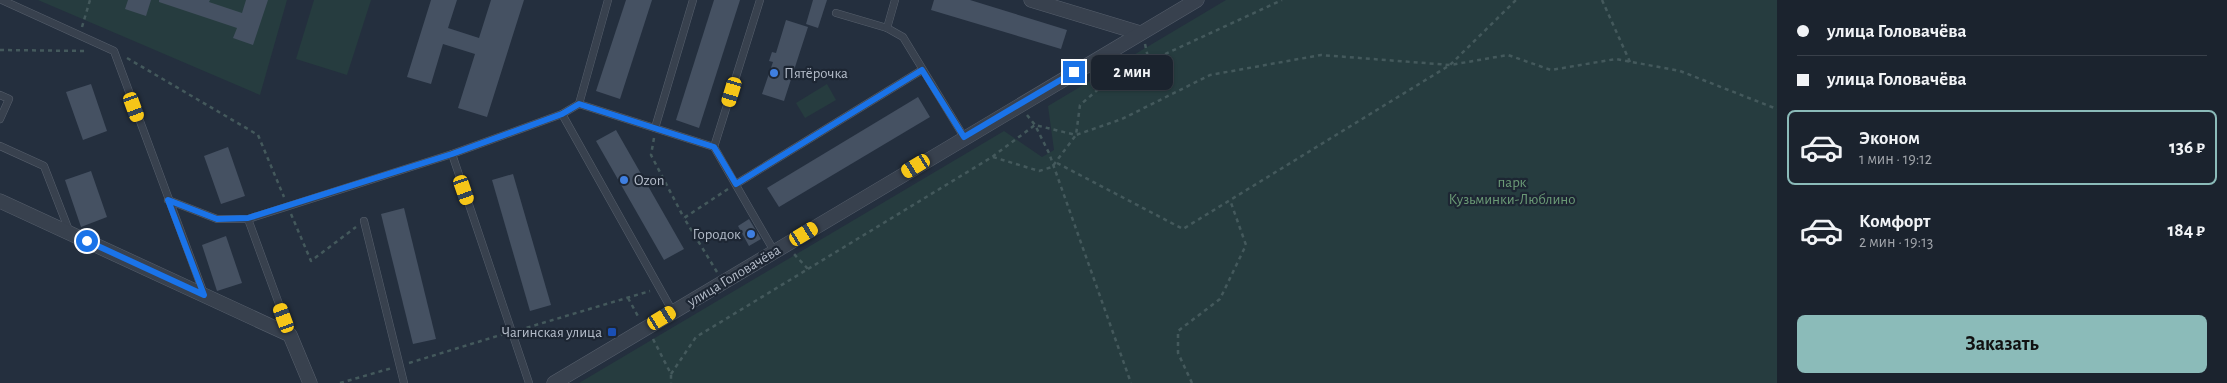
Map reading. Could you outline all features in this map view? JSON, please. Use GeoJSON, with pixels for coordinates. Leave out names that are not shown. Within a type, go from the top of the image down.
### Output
{"type":"FeatureCollection","features":[{"type":"Feature","properties":{"kind":"street"},"geometry":{"type":"LineString","coordinates":[[1031,0],[1140,33]]}},
{"type":"Feature","properties":{"kind":"street","name":"улица Головачёва"},"geometry":{"type":"LineString","coordinates":[[554,383],[643,324],[673,312],[1197,0]]}},
{"type":"Feature","properties":{"kind":"street"},"geometry":{"type":"LineString","coordinates":[[0,201],[290,335],[310,383]]}},
{"type":"Feature","properties":{"kind":"lane"},"geometry":{"type":"LineString","coordinates":[[2,0],[114,51],[204,295]]}},
{"type":"Feature","properties":{"kind":"lane"},"geometry":{"type":"LineString","coordinates":[[168,200],[217,219],[248,218],[452,154],[562,114],[579,104],[608,0]]}},
{"type":"Feature","properties":{"kind":"lane"},"geometry":{"type":"LineString","coordinates":[[655,128],[693,0]]}},
{"type":"Feature","properties":{"kind":"lane"},"geometry":{"type":"LineString","coordinates":[[714,147],[760,0]]}},
{"type":"Feature","properties":{"kind":"lane"},"geometry":{"type":"LineString","coordinates":[[887,28],[895,0]]}},
{"type":"Feature","properties":{"kind":"lane"},"geometry":{"type":"LineString","coordinates":[[836,13],[887,28],[903,37],[964,137]]}},
{"type":"Feature","properties":{"kind":"lane"},"geometry":{"type":"LineString","coordinates":[[736,184],[922,70]]}},
{"type":"Feature","properties":{"kind":"lane"},"geometry":{"type":"LineString","coordinates":[[0,95],[9,99],[0,119]]}},
{"type":"Feature","properties":{"kind":"lane"},"geometry":{"type":"LineString","coordinates":[[579,104],[714,147],[774,251]]}},
{"type":"Feature","properties":{"kind":"lane"},"geometry":{"type":"LineString","coordinates":[[562,114],[673,312]]}},
{"type":"Feature","properties":{"kind":"lane"},"geometry":{"type":"LineString","coordinates":[[0,146],[44,166],[70,233]]}},
{"type":"Feature","properties":{"kind":"lane"},"geometry":{"type":"LineString","coordinates":[[452,154],[529,383]]}},
{"type":"Feature","properties":{"kind":"lane"},"geometry":{"type":"LineString","coordinates":[[248,218],[290,335]]}},
{"type":"Feature","properties":{"kind":"lane"},"geometry":{"type":"LineString","coordinates":[[364,221],[404,383]]}},
{"type":"Feature","properties":{"kind":"path"},"geometry":{"type":"LineString","coordinates":[[80,35],[90,0]]}},
{"type":"Feature","properties":{"kind":"path"},"geometry":{"type":"LineString","coordinates":[[992,157],[1039,171],[1052,166],[1076,135],[1080,105],[1109,80],[1282,0]]}},
{"type":"Feature","properties":{"kind":"path"},"geometry":{"type":"LineString","coordinates":[[1056,163],[1182,229],[1450,65],[1516,0]]}},
{"type":"Feature","properties":{"kind":"path"},"geometry":{"type":"LineString","coordinates":[[1602,0],[1630,62]]}},
{"type":"Feature","properties":{"kind":"path"},"geometry":{"type":"LineString","coordinates":[[0,50],[114,51],[258,135],[311,261],[364,221]]}},
{"type":"Feature","properties":{"kind":"path"},"geometry":{"type":"LineString","coordinates":[[1035,125],[1076,135],[1122,119],[1210,75],[1321,55],[1450,65],[1508,55],[1550,70],[1616,59],[1680,71],[1777,109]]}},
{"type":"Feature","properties":{"kind":"path"},"geometry":{"type":"LineString","coordinates":[[1019,105],[1035,125],[1049,153],[1052,166],[1131,383]]}},
{"type":"Feature","properties":{"kind":"path"},"geometry":{"type":"LineString","coordinates":[[671,374],[696,337],[992,157],[1035,125]]}},
{"type":"Feature","properties":{"kind":"path"},"geometry":{"type":"LineString","coordinates":[[655,128],[651,155],[684,218],[723,282]]}},
{"type":"Feature","properties":{"kind":"path"},"geometry":{"type":"LineString","coordinates":[[684,218],[736,184]]}},
{"type":"Feature","properties":{"kind":"path"},"geometry":{"type":"LineString","coordinates":[[1192,383],[1178,353],[1178,331],[1220,299],[1246,245],[1230,200]]}},
{"type":"Feature","properties":{"kind":"path"},"geometry":{"type":"LineString","coordinates":[[788,243],[795,255],[808,269]]}},
{"type":"Feature","properties":{"kind":"path"},"geometry":{"type":"LineString","coordinates":[[340,383],[660,288]]}},
{"type":"Feature","properties":{"kind":"path"},"geometry":{"type":"LineString","coordinates":[[628,298],[671,374],[671,383]]}},
{"type":"Feature","properties":{"kind":"green space"},"geometry":{"type":"Polygon","coordinates":[[[38,0],[287,0],[260,95],[38,0]]]}},
{"type":"Feature","properties":{"kind":"green space"},"geometry":{"type":"Polygon","coordinates":[[[314,0],[371,0],[347,75],[296,59],[314,0]]]}},
{"type":"Feature","properties":{"kind":"green space","name":"парк Кузьминки-Люблино"},"geometry":{"type":"Polygon","coordinates":[[[1226,0],[1777,0],[1777,383],[579,383],[1004,131],[1042,157],[1054,150],[1048,106],[1226,0]]]}},
{"type":"Feature","properties":{"kind":"green space"},"geometry":{"type":"Polygon","coordinates":[[[827,84],[836,100],[805,118],[796,103],[827,84]]]}},
{"type":"Feature","properties":{"kind":"building"},"geometry":{"type":"Polygon","coordinates":[[[128,0],[151,0],[146,16],[125,9],[128,0]]]}},
{"type":"Feature","properties":{"kind":"building"},"geometry":{"type":"Polygon","coordinates":[[[159,0],[210,0],[209,2],[242,13],[246,0],[268,0],[253,45],[233,38],[237,28],[159,2],[159,0]]]}},
{"type":"Feature","properties":{"kind":"building"},"geometry":{"type":"Polygon","coordinates":[[[431,0],[457,0],[448,28],[479,38],[491,0],[524,0],[487,117],[458,108],[475,54],[443,44],[431,84],[407,77],[431,0]]]}},
{"type":"Feature","properties":{"kind":"building"},"geometry":{"type":"Polygon","coordinates":[[[626,0],[652,0],[620,99],[596,91],[626,0]]]}},
{"type":"Feature","properties":{"kind":"building"},"geometry":{"type":"Polygon","coordinates":[[[714,0],[740,0],[699,128],[676,120],[714,0]]]}},
{"type":"Feature","properties":{"kind":"building"},"geometry":{"type":"Polygon","coordinates":[[[813,0],[827,0],[818,28],[806,24],[813,0]]]}},
{"type":"Feature","properties":{"kind":"building"},"geometry":{"type":"Polygon","coordinates":[[[934,0],[970,0],[1067,30],[1061,49],[931,10],[934,0]]]}},
{"type":"Feature","properties":{"kind":"building"},"geometry":{"type":"Polygon","coordinates":[[[786,20],[808,27],[784,101],[762,94],[773,62],[769,61],[772,52],[776,53],[786,20]]]}},
{"type":"Feature","properties":{"kind":"building"},"geometry":{"type":"Polygon","coordinates":[[[91,84],[107,131],[83,140],[66,92],[91,84]]]}},
{"type":"Feature","properties":{"kind":"building"},"geometry":{"type":"Polygon","coordinates":[[[918,97],[930,117],[779,207],[767,188],[918,97]]]}},
{"type":"Feature","properties":{"kind":"building"},"geometry":{"type":"Polygon","coordinates":[[[616,130],[684,249],[664,260],[596,141],[616,130]]]}},
{"type":"Feature","properties":{"kind":"building"},"geometry":{"type":"Polygon","coordinates":[[[228,147],[245,196],[221,204],[204,156],[228,147]]]}},
{"type":"Feature","properties":{"kind":"building"},"geometry":{"type":"Polygon","coordinates":[[[91,171],[107,217],[81,227],[65,180],[91,171]]]}},
{"type":"Feature","properties":{"kind":"building"},"geometry":{"type":"Polygon","coordinates":[[[513,174],[551,305],[530,311],[492,180],[513,174]]]}},
{"type":"Feature","properties":{"kind":"building"},"geometry":{"type":"Polygon","coordinates":[[[404,208],[436,339],[413,344],[381,214],[404,208]]]}},
{"type":"Feature","properties":{"kind":"building"},"geometry":{"type":"Polygon","coordinates":[[[749,219],[761,239],[749,246],[738,226],[749,219]]]}},
{"type":"Feature","properties":{"kind":"building"},"geometry":{"type":"Polygon","coordinates":[[[226,236],[242,283],[217,291],[202,245],[226,236]]]}},
{"type":"Feature","properties":{"kind":"place","name":"Пятёрочка"},"geometry":{"type":"Point","coordinates":[774,73]}},
{"type":"Feature","properties":{"kind":"place","name":"Ozon"},"geometry":{"type":"Point","coordinates":[624,180]}},
{"type":"Feature","properties":{"kind":"place","name":"Городок"},"geometry":{"type":"Point","coordinates":[751,234]}},
{"type":"Feature","properties":{"kind":"place","name":"Чагинская улица"},"geometry":{"type":"Point","coordinates":[612,332]}},
{"type":"Feature","properties":{"kind":"route"},"geometry":{"type":"LineString","coordinates":[[87,241],[204,295],[168,200],[217,219],[248,218],[452,154],[562,114],[579,104],[714,147],[736,184],[922,70],[964,137],[1074,72]]}}]}
